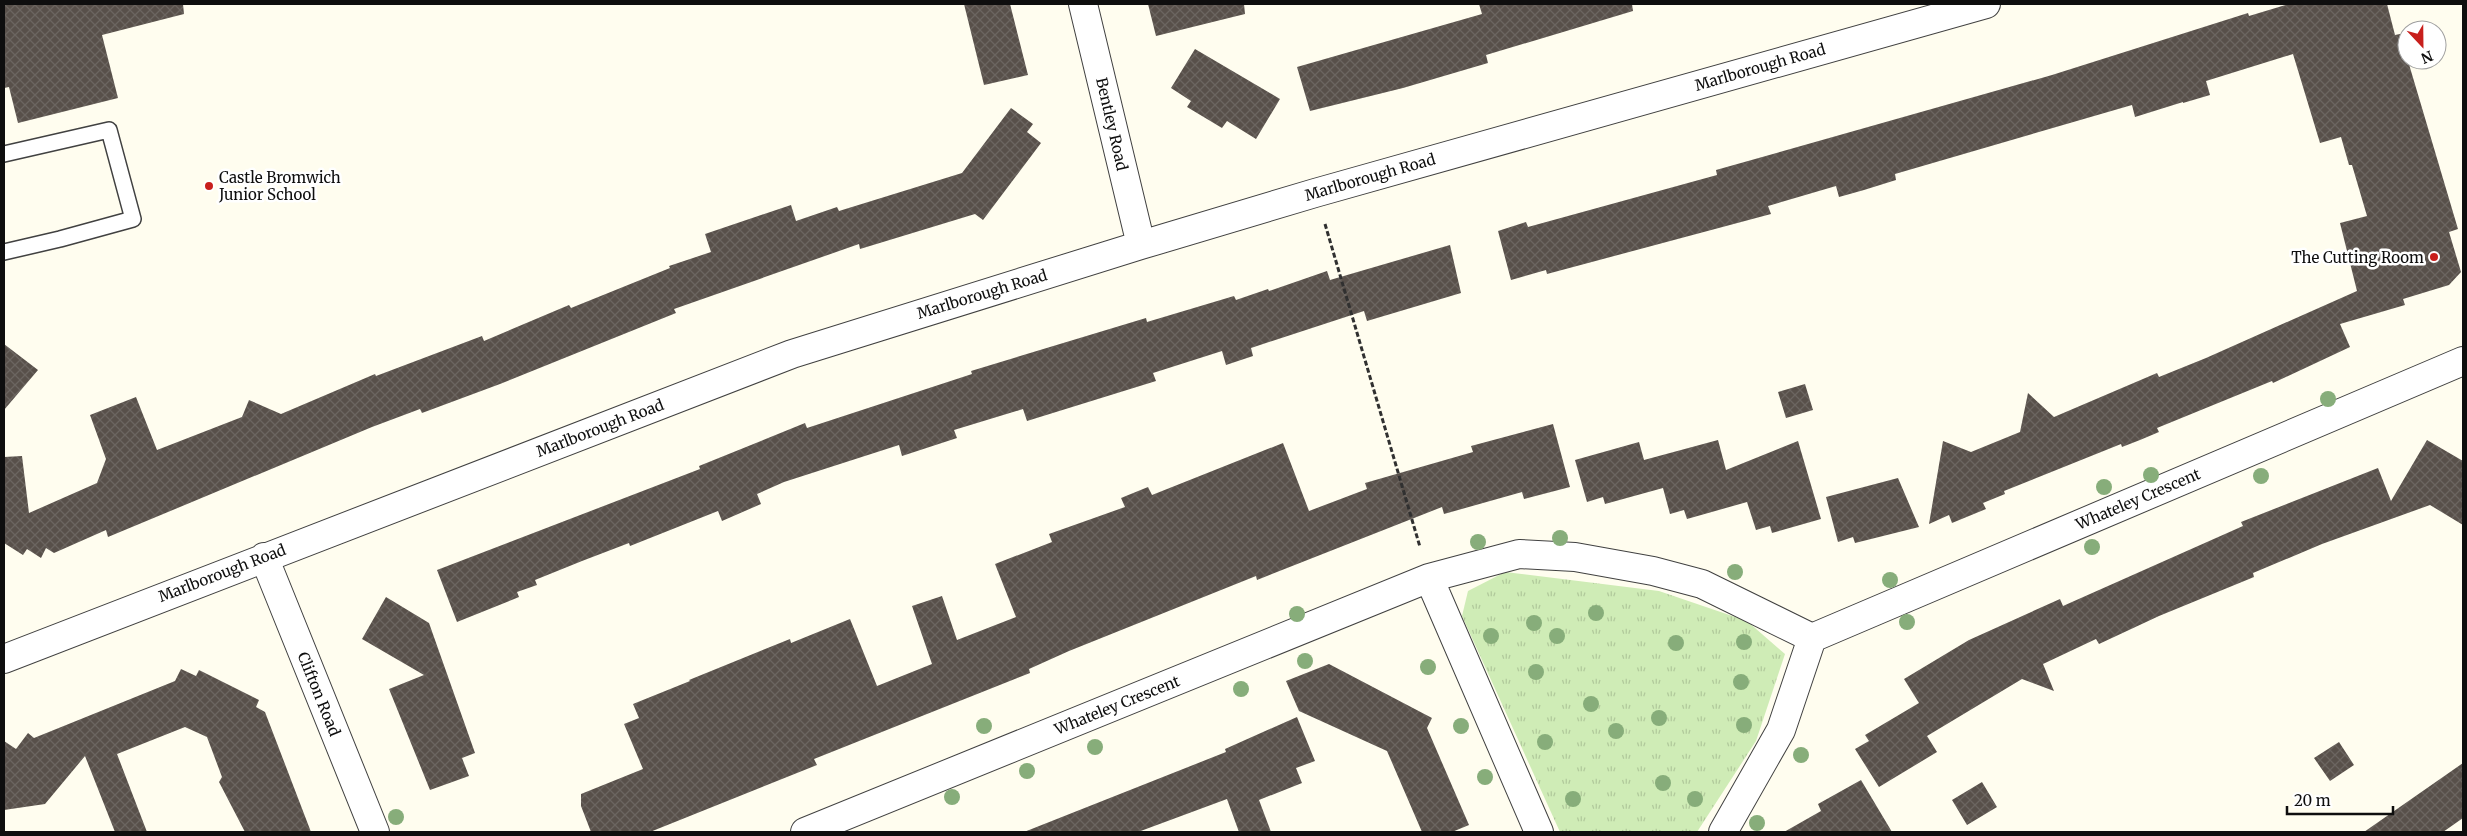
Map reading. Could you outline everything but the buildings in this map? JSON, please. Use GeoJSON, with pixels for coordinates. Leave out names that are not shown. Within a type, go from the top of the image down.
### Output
{"type":"FeatureCollection","features":[{"type":"Feature","properties":{"kind":"street","name":"Bentley Road"},"geometry":{"type":"LineString","coordinates":[[1083,4],[1141,245]]}},
{"type":"Feature","properties":{"kind":"street","name":"Marlborough Road"},"geometry":{"type":"LineString","coordinates":[[4,659],[792,354],[1315,193],[1986,4]]}},
{"type":"Feature","properties":{"kind":"street","name":"Whateley Crescent"},"geometry":{"type":"LineString","coordinates":[[805,832],[1430,578],[1519,554],[1575,556],[1653,571],[1702,584],[1812,638],[2463,361]]}},
{"type":"Feature","properties":{"kind":"street","name":"Clifton Road"},"geometry":{"type":"LineString","coordinates":[[264,557],[374,832]]}},
{"type":"Feature","properties":{"kind":"street"},"geometry":{"type":"LineString","coordinates":[[1430,578],[1539,832]]}},
{"type":"Feature","properties":{"kind":"street"},"geometry":{"type":"LineString","coordinates":[[1722,832],[1781,730],[1812,638]]}},
{"type":"Feature","properties":{"kind":"lane"},"geometry":{"type":"LineString","coordinates":[[4,154],[109,130],[133,219],[4,252]]}},
{"type":"Feature","properties":{"kind":"path"},"geometry":{"type":"LineString","coordinates":[[1315,193],[1430,578]]}},
{"type":"Feature","properties":{"kind":"green space"},"geometry":{"type":"Polygon","coordinates":[[[1505,572],[1659,591],[1747,621],[1785,654],[1756,741],[1697,832],[1560,832],[1462,616],[1468,591],[1505,572]]]}},
{"type":"Feature","properties":{"kind":"place","name":"Castle Bromwich Junior School"},"geometry":{"type":"Point","coordinates":[209,186]}},
{"type":"Feature","properties":{"kind":"place","name":"The Cutting Room"},"geometry":{"type":"Point","coordinates":[2434,257]}}]}
